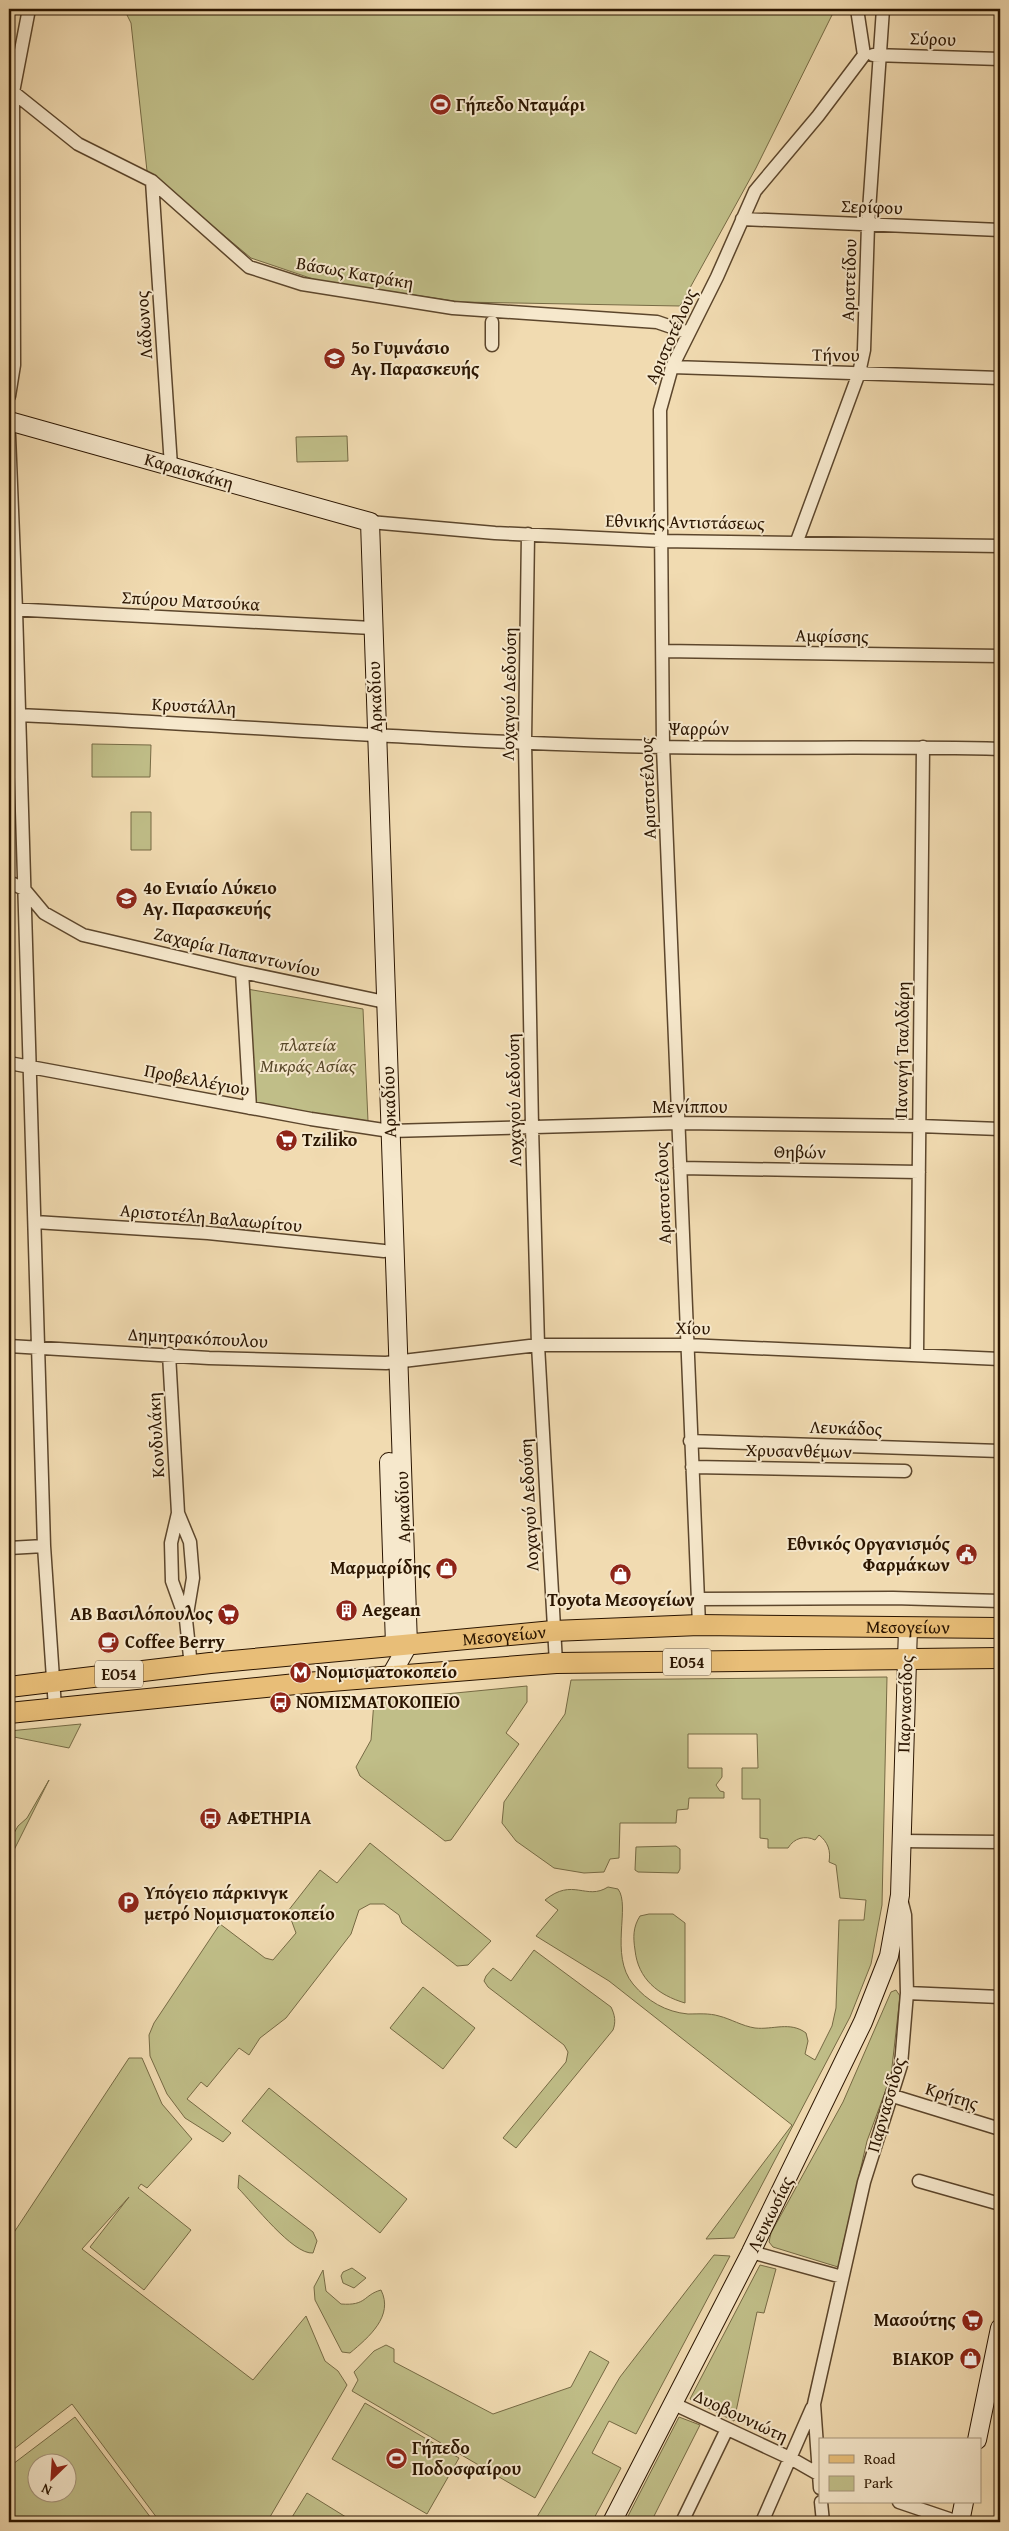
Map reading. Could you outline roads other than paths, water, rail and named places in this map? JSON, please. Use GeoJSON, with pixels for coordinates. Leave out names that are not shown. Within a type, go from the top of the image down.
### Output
{"type":"FeatureCollection","features":[{"type":"Feature","properties":{"kind":"main road","name":"Μεσογείων"},"geometry":{"type":"LineString","coordinates":[[9,1687],[191,1666],[553,1631],[700,1625],[1000,1628]]}},
{"type":"Feature","properties":{"kind":"main road","name":"Μεσογείων"},"geometry":{"type":"LineString","coordinates":[[9,1713],[556,1663],[1000,1658]]}},
{"type":"Feature","properties":{"kind":"street"},"geometry":{"type":"LineString","coordinates":[[9,396],[14,364],[13,92],[29,9]]}},
{"type":"Feature","properties":{"kind":"street"},"geometry":{"type":"LineString","coordinates":[[857,9],[864,55]]}},
{"type":"Feature","properties":{"kind":"street","name":"Αριστείδου"},"geometry":{"type":"LineString","coordinates":[[797,542],[858,373],[864,350],[868,225],[883,9]]}},
{"type":"Feature","properties":{"kind":"street","name":"Σύρου"},"geometry":{"type":"LineString","coordinates":[[864,55],[1000,59]]}},
{"type":"Feature","properties":{"kind":"street","name":"Αριστοτέλους"},"geometry":{"type":"LineString","coordinates":[[700,1625],[690,1441],[663,747],[660,410],[672,367],[755,191],[818,116],[864,55]]}},
{"type":"Feature","properties":{"kind":"street","name":"Βάσως Κατράκη"},"geometry":{"type":"LineString","coordinates":[[13,92],[78,144],[152,181],[249,266],[302,284],[453,308],[657,322],[689,333]]}},
{"type":"Feature","properties":{"kind":"street","name":"Λάδωνος"},"geometry":{"type":"LineString","coordinates":[[152,181],[171,466]]}},
{"type":"Feature","properties":{"kind":"street","name":"Σερίφου"},"geometry":{"type":"LineString","coordinates":[[742,219],[1000,230]]}},
{"type":"Feature","properties":{"kind":"street"},"geometry":{"type":"LineString","coordinates":[[492,322],[492,345]]}},
{"type":"Feature","properties":{"kind":"street","name":"Τήνου"},"geometry":{"type":"LineString","coordinates":[[672,367],[1000,378]]}},
{"type":"Feature","properties":{"kind":"street","name":"Καραισκάκη"},"geometry":{"type":"LineString","coordinates":[[9,421],[364,521]]}},
{"type":"Feature","properties":{"kind":"street"},"geometry":{"type":"LineString","coordinates":[[9,435],[12,609],[24,889],[44,1546],[55,1708]]}},
{"type":"Feature","properties":{"kind":"street","name":"Εθνικής Αντιστάσεως"},"geometry":{"type":"LineString","coordinates":[[364,521],[528,534],[660,541],[1000,546]]}},
{"type":"Feature","properties":{"kind":"street","name":"Αρκαδίου"},"geometry":{"type":"LineString","coordinates":[[364,521],[382,1001],[402,1645]]}},
{"type":"Feature","properties":{"kind":"street","name":"Λοχαγού Δεδούση"},"geometry":{"type":"LineString","coordinates":[[528,534],[525,741],[532,1127],[538,1345],[556,1663]]}},
{"type":"Feature","properties":{"kind":"street","name":"Σπύρου Ματσούκα"},"geometry":{"type":"LineString","coordinates":[[12,609],[367,628]]}},
{"type":"Feature","properties":{"kind":"street","name":"Αμφίσσης"},"geometry":{"type":"LineString","coordinates":[[662,652],[1000,656]]}},
{"type":"Feature","properties":{"kind":"street","name":"Κρυστάλλη"},"geometry":{"type":"LineString","coordinates":[[18,715],[198,724],[372,736]]}},
{"type":"Feature","properties":{"kind":"street","name":"Ψαρρών"},"geometry":{"type":"LineString","coordinates":[[372,736],[663,747],[923,747],[1000,749]]}},
{"type":"Feature","properties":{"kind":"street","name":"Παναγή Τσαλδάρη"},"geometry":{"type":"LineString","coordinates":[[917,1354],[923,747]]}},
{"type":"Feature","properties":{"kind":"street","name":"Ζαχαρία Παπαντωνίου"},"geometry":{"type":"LineString","coordinates":[[9,882],[24,889],[44,913],[83,935],[242,972],[382,1001]]}},
{"type":"Feature","properties":{"kind":"street"},"geometry":{"type":"LineString","coordinates":[[242,972],[250,1108]]}},
{"type":"Feature","properties":{"kind":"street","name":"Προβελλέγιου"},"geometry":{"type":"LineString","coordinates":[[9,1063],[250,1108],[385,1130]]}},
{"type":"Feature","properties":{"kind":"street","name":"Μενίππου"},"geometry":{"type":"LineString","coordinates":[[385,1130],[678,1124],[919,1126],[1000,1129]]}},
{"type":"Feature","properties":{"kind":"street","name":"Αρκαδίου"},"geometry":{"type":"LineString","coordinates":[[385,1130],[384,1251],[392,1363]]}},
{"type":"Feature","properties":{"kind":"street","name":"Θηβών"},"geometry":{"type":"LineString","coordinates":[[680,1168],[919,1172]]}},
{"type":"Feature","properties":{"kind":"street","name":"Αριστοτέλη Βαλαωρίτου"},"geometry":{"type":"LineString","coordinates":[[35,1222],[208,1233],[384,1251]]}},
{"type":"Feature","properties":{"kind":"street","name":"Χίου"},"geometry":{"type":"LineString","coordinates":[[392,1363],[538,1345],[687,1345],[1000,1359]]}},
{"type":"Feature","properties":{"kind":"street","name":"Δημητρακόπουλου"},"geometry":{"type":"LineString","coordinates":[[9,1346],[392,1363]]}},
{"type":"Feature","properties":{"kind":"street","name":"Κονδυλάκη"},"geometry":{"type":"LineString","coordinates":[[169,1354],[178,1513],[171,1542],[172,1581],[186,1620],[191,1666]]}},
{"type":"Feature","properties":{"kind":"street","name":"Λευκάδος"},"geometry":{"type":"LineString","coordinates":[[690,1441],[1000,1451]]}},
{"type":"Feature","properties":{"kind":"street","name":"Χρυσανθέμων"},"geometry":{"type":"LineString","coordinates":[[692,1467],[905,1471]]}},
{"type":"Feature","properties":{"kind":"street","name":"Κονδυλάκη"},"geometry":{"type":"LineString","coordinates":[[178,1513],[190,1542],[193,1578],[186,1620]]}},
{"type":"Feature","properties":{"kind":"street"},"geometry":{"type":"LineString","coordinates":[[9,1548],[44,1546]]}},
{"type":"Feature","properties":{"kind":"street","name":"Μεσογείων"},"geometry":{"type":"LineString","coordinates":[[698,1599],[893,1598],[1000,1601]]}},
{"type":"Feature","properties":{"kind":"street","name":"Παρνασσίδος"},"geometry":{"type":"LineString","coordinates":[[819,2463],[814,2404],[864,2182],[893,2096],[901,2065],[907,1993],[904,1915],[900,1895],[908,1627]]}},
{"type":"Feature","properties":{"kind":"street"},"geometry":{"type":"LineString","coordinates":[[390,1677],[402,1645]]}},
{"type":"Feature","properties":{"kind":"street"},"geometry":{"type":"LineString","coordinates":[[901,1841],[1000,1842]]}},
{"type":"Feature","properties":{"kind":"street","name":"Λευκωσίας"},"geometry":{"type":"LineString","coordinates":[[612,2522],[751,2252],[877,1990],[889,1956],[900,1895]]}},
{"type":"Feature","properties":{"kind":"street"},"geometry":{"type":"LineString","coordinates":[[907,1993],[1000,1997]]}},
{"type":"Feature","properties":{"kind":"street","name":"Κρήτης"},"geometry":{"type":"LineString","coordinates":[[893,2096],[1000,2129]]}},
{"type":"Feature","properties":{"kind":"street"},"geometry":{"type":"LineString","coordinates":[[919,2181],[1000,2204]]}},
{"type":"Feature","properties":{"kind":"street"},"geometry":{"type":"LineString","coordinates":[[751,2252],[842,2277]]}},
{"type":"Feature","properties":{"kind":"street"},"geometry":{"type":"LineString","coordinates":[[977,2438],[1000,2328]]}},
{"type":"Feature","properties":{"kind":"street","name":"Δυοβουνιώτη"},"geometry":{"type":"LineString","coordinates":[[674,2404],[792,2459],[819,2474]]}},
{"type":"Feature","properties":{"kind":"street"},"geometry":{"type":"LineString","coordinates":[[762,2522],[792,2459],[814,2404]]}},
{"type":"Feature","properties":{"kind":"street"},"geometry":{"type":"LineString","coordinates":[[682,2522],[727,2429]]}},
{"type":"Feature","properties":{"kind":"street"},"geometry":{"type":"LineString","coordinates":[[822,2504],[823,2522]]}},
{"type":"Feature","properties":{"kind":"street"},"geometry":{"type":"LineString","coordinates":[[905,2504],[959,2522],[964,2504]]}},
{"type":"Feature","properties":{"kind":"place","name":"Γήπεδο Νταμάρι"},"geometry":{"type":"Point","coordinates":[440,105]}},
{"type":"Feature","properties":{"kind":"place","name":"5ο Γυμνάσιο Αγ. Παρασκευής"},"geometry":{"type":"Point","coordinates":[335,358]}},
{"type":"Feature","properties":{"kind":"place","name":"4ο Ενιαίο Λύκειο Αγ. Παρασκευής"},"geometry":{"type":"Point","coordinates":[127,898]}},
{"type":"Feature","properties":{"kind":"place","name":"Tziliko"},"geometry":{"type":"Point","coordinates":[286,1140]}},
{"type":"Feature","properties":{"kind":"place","name":"Εθνικός Οργανισμός Φαρμάκων"},"geometry":{"type":"Point","coordinates":[966,1554]}},
{"type":"Feature","properties":{"kind":"place","name":"Μαρμαρίδης"},"geometry":{"type":"Point","coordinates":[447,1568]}},
{"type":"Feature","properties":{"kind":"place","name":"Toyota Μεσογείων"},"geometry":{"type":"Point","coordinates":[621,1575]}},
{"type":"Feature","properties":{"kind":"place","name":"Aegean"},"geometry":{"type":"Point","coordinates":[346,1610]}},
{"type":"Feature","properties":{"kind":"place","name":"ΑΒ Βασιλόπουλος"},"geometry":{"type":"Point","coordinates":[229,1614]}},
{"type":"Feature","properties":{"kind":"place","name":"Coffee Berry"},"geometry":{"type":"Point","coordinates":[109,1642]}},
{"type":"Feature","properties":{"kind":"place","name":"Νομισματοκοπείο"},"geometry":{"type":"Point","coordinates":[300,1672]}},
{"type":"Feature","properties":{"kind":"place","name":"ΝΟΜΙΣΜΑΤΟΚΟΠΕΙΟ"},"geometry":{"type":"Point","coordinates":[280,1702]}},
{"type":"Feature","properties":{"kind":"place","name":"ΑΦΕΤΗΡΙΑ"},"geometry":{"type":"Point","coordinates":[211,1818]}},
{"type":"Feature","properties":{"kind":"place","name":"Υπόγειο πάρκινγκ μετρό Νομισματοκοπείο"},"geometry":{"type":"Point","coordinates":[128,1903]}},
{"type":"Feature","properties":{"kind":"place","name":"Μασούτης"},"geometry":{"type":"Point","coordinates":[972,2320]}},
{"type":"Feature","properties":{"kind":"place","name":"ΒΙΑΚΟΡ"},"geometry":{"type":"Point","coordinates":[970,2359]}},
{"type":"Feature","properties":{"kind":"place","name":"Γήπεδο Ποδοσφαίρου"},"geometry":{"type":"Point","coordinates":[396,2458]}},
{"type":"Feature","properties":{"kind":"park label","name":"πλατεία Μικράς Ασίας"},"geometry":{"type":"Point","coordinates":[308,1055]}}]}
